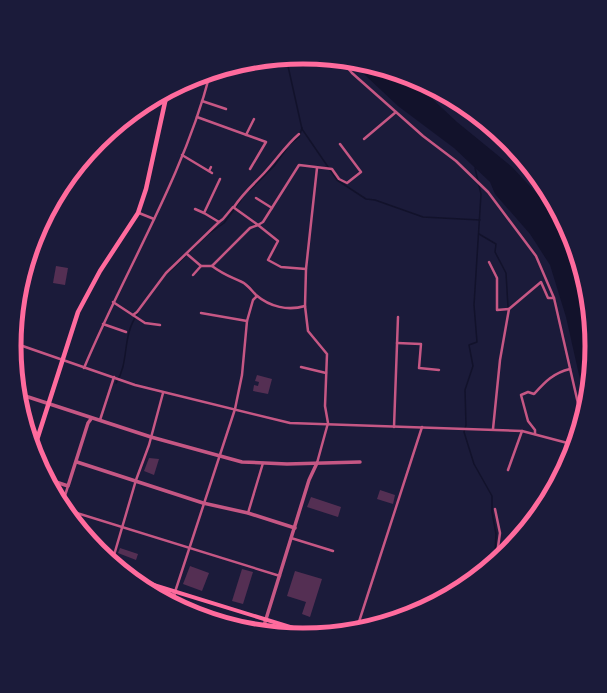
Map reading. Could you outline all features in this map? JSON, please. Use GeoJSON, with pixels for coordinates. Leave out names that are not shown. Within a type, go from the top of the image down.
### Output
{"type":"FeatureCollection","features":[{"type":"Feature","properties":{"kind":"main road"},"geometry":{"type":"LineString","coordinates":[[36,436],[49,405],[84,299],[138,213],[146,189],[165,100]]}},
{"type":"Feature","properties":{"kind":"main road"},"geometry":{"type":"LineString","coordinates":[[153,585],[295,629]]}},
{"type":"Feature","properties":{"kind":"street"},"geometry":{"type":"LineString","coordinates":[[347,67],[423,136],[451,157],[488,192],[538,260],[554,298],[579,408]]}},
{"type":"Feature","properties":{"kind":"street"},"geometry":{"type":"LineString","coordinates":[[84,368],[113,302],[154,219],[182,156],[197,117],[208,81]]}},
{"type":"Feature","properties":{"kind":"street"},"geometry":{"type":"LineString","coordinates":[[202,100],[226,109]]}},
{"type":"Feature","properties":{"kind":"street"},"geometry":{"type":"LineString","coordinates":[[364,139],[396,112]]}},
{"type":"Feature","properties":{"kind":"street"},"geometry":{"type":"LineString","coordinates":[[197,117],[266,142],[250,169]]}},
{"type":"Feature","properties":{"kind":"street"},"geometry":{"type":"LineString","coordinates":[[246,135],[254,119]]}},
{"type":"Feature","properties":{"kind":"street"},"geometry":{"type":"LineString","coordinates":[[471,120],[500,144]]}},
{"type":"Feature","properties":{"kind":"street"},"geometry":{"type":"LineString","coordinates":[[133,315],[137,312],[166,273],[234,207],[242,195],[266,171],[286,145],[299,134]]}},
{"type":"Feature","properties":{"kind":"street"},"geometry":{"type":"LineString","coordinates":[[212,266],[250,228],[263,222],[299,165],[317,168],[332,168],[339,179],[347,183],[361,172],[340,144]]}},
{"type":"Feature","properties":{"kind":"street"},"geometry":{"type":"LineString","coordinates":[[182,156],[212,173]]}},
{"type":"Feature","properties":{"kind":"street"},"geometry":{"type":"LineString","coordinates":[[209,171],[211,167]]}},
{"type":"Feature","properties":{"kind":"street"},"geometry":{"type":"LineString","coordinates":[[264,627],[291,538],[317,463],[328,424],[325,406],[327,354],[308,331],[305,306],[306,269],[317,168]]}},
{"type":"Feature","properties":{"kind":"street"},"geometry":{"type":"LineString","coordinates":[[204,213],[220,179]]}},
{"type":"Feature","properties":{"kind":"street"},"geometry":{"type":"LineString","coordinates":[[256,198],[272,208]]}},
{"type":"Feature","properties":{"kind":"street"},"geometry":{"type":"LineString","coordinates":[[234,207],[278,241],[268,260],[281,267],[306,269]]}},
{"type":"Feature","properties":{"kind":"street"},"geometry":{"type":"LineString","coordinates":[[195,209],[218,222]]}},
{"type":"Feature","properties":{"kind":"street"},"geometry":{"type":"LineString","coordinates":[[138,213],[154,219]]}},
{"type":"Feature","properties":{"kind":"street"},"geometry":{"type":"LineString","coordinates":[[187,254],[201,266],[212,266],[227,277],[243,282],[257,296],[272,305],[289,310],[305,306]]}},
{"type":"Feature","properties":{"kind":"street"},"geometry":{"type":"LineString","coordinates":[[489,262],[497,278],[497,310],[509,310]]}},
{"type":"Feature","properties":{"kind":"street"},"geometry":{"type":"LineString","coordinates":[[193,274],[201,266]]}},
{"type":"Feature","properties":{"kind":"street"},"geometry":{"type":"LineString","coordinates":[[493,429],[500,360],[509,310],[541,282],[548,298],[554,298]]}},
{"type":"Feature","properties":{"kind":"street"},"geometry":{"type":"LineString","coordinates":[[173,597],[235,409],[242,375],[247,321],[252,300],[257,296]]}},
{"type":"Feature","properties":{"kind":"street"},"geometry":{"type":"LineString","coordinates":[[113,302],[145,322],[160,325]]}},
{"type":"Feature","properties":{"kind":"street"},"geometry":{"type":"LineString","coordinates":[[201,313],[247,321]]}},
{"type":"Feature","properties":{"kind":"street"},"geometry":{"type":"LineString","coordinates":[[394,427],[398,317]]}},
{"type":"Feature","properties":{"kind":"street"},"geometry":{"type":"LineString","coordinates":[[103,324],[126,332]]}},
{"type":"Feature","properties":{"kind":"street"},"geometry":{"type":"LineString","coordinates":[[397,343],[421,344],[419,368],[439,370]]}},
{"type":"Feature","properties":{"kind":"street"},"geometry":{"type":"LineString","coordinates":[[21,345],[84,368],[163,393],[290,423],[522,431],[569,443]]}},
{"type":"Feature","properties":{"kind":"street"},"geometry":{"type":"LineString","coordinates":[[301,367],[326,373]]}},
{"type":"Feature","properties":{"kind":"street"},"geometry":{"type":"LineString","coordinates":[[535,434],[535,430],[528,421],[521,395],[528,392],[534,394],[548,378],[561,371],[570,369]]}},
{"type":"Feature","properties":{"kind":"street"},"geometry":{"type":"LineString","coordinates":[[100,421],[114,377]]}},
{"type":"Feature","properties":{"kind":"street"},"geometry":{"type":"LineString","coordinates":[[114,556],[136,480],[151,437],[163,393]]}},
{"type":"Feature","properties":{"kind":"street"},"geometry":{"type":"LineString","coordinates":[[25,396],[151,437],[219,457],[242,462],[360,462]]}},
{"type":"Feature","properties":{"kind":"street"},"geometry":{"type":"LineString","coordinates":[[65,497],[77,462],[88,423],[91,418]]}},
{"type":"Feature","properties":{"kind":"street"},"geometry":{"type":"LineString","coordinates":[[358,624],[422,427]]}},
{"type":"Feature","properties":{"kind":"street"},"geometry":{"type":"LineString","coordinates":[[508,470],[522,431]]}},
{"type":"Feature","properties":{"kind":"street"},"geometry":{"type":"LineString","coordinates":[[77,462],[204,503],[248,513],[295,528]]}},
{"type":"Feature","properties":{"kind":"street"},"geometry":{"type":"LineString","coordinates":[[248,513],[263,463]]}},
{"type":"Feature","properties":{"kind":"street"},"geometry":{"type":"LineString","coordinates":[[56,482],[68,486]]}},
{"type":"Feature","properties":{"kind":"street"},"geometry":{"type":"LineString","coordinates":[[495,508],[500,533],[497,552]]}},
{"type":"Feature","properties":{"kind":"street"},"geometry":{"type":"LineString","coordinates":[[75,511],[189,549],[280,576]]}},
{"type":"Feature","properties":{"kind":"street"},"geometry":{"type":"LineString","coordinates":[[291,538],[333,551]]}},
{"type":"Feature","properties":{"kind":"shaded area"},"geometry":{"type":"Polygon","coordinates":[[[358,69],[394,79],[424,91],[457,122],[512,167],[543,200],[564,238],[581,291],[584,310],[586,346],[583,391],[566,317],[550,265],[530,234],[495,194],[490,182],[454,148],[398,106],[358,69]]]}},
{"type":"Feature","properties":{"kind":"building"},"geometry":{"type":"Polygon","coordinates":[[[56,266],[68,268],[65,285],[53,283],[56,266]]]}},
{"type":"Feature","properties":{"kind":"building"},"geometry":{"type":"Polygon","coordinates":[[[257,375],[272,379],[268,394],[253,391],[254,385],[258,386],[259,382],[255,381],[257,375]]]}},
{"type":"Feature","properties":{"kind":"building"},"geometry":{"type":"Polygon","coordinates":[[[149,458],[159,459],[154,475],[144,471],[149,458]]]}},
{"type":"Feature","properties":{"kind":"building"},"geometry":{"type":"Polygon","coordinates":[[[380,490],[395,495],[393,504],[377,499],[380,490]]]}},
{"type":"Feature","properties":{"kind":"building"},"geometry":{"type":"Polygon","coordinates":[[[311,497],[341,507],[338,517],[307,507],[311,497]]]}},
{"type":"Feature","properties":{"kind":"building"},"geometry":{"type":"Polygon","coordinates":[[[120,548],[138,554],[136,560],[118,553],[120,548]]]}},
{"type":"Feature","properties":{"kind":"building"},"geometry":{"type":"Polygon","coordinates":[[[190,566],[209,573],[202,591],[183,584],[190,566]]]}},
{"type":"Feature","properties":{"kind":"building"},"geometry":{"type":"Polygon","coordinates":[[[242,569],[253,572],[243,604],[232,601],[242,569]]]}},
{"type":"Feature","properties":{"kind":"building"},"geometry":{"type":"Polygon","coordinates":[[[295,571],[322,579],[310,617],[302,614],[306,602],[287,596],[295,571]]]}},
{"type":"Feature","properties":{"kind":"waterway"},"geometry":{"type":"LineString","coordinates":[[288,65],[302,129],[337,180],[366,199],[375,200],[423,217],[480,220]]}},
{"type":"Feature","properties":{"kind":"waterway"},"geometry":{"type":"LineString","coordinates":[[289,145],[299,137],[302,128]]}},
{"type":"Feature","properties":{"kind":"waterway"},"geometry":{"type":"LineString","coordinates":[[250,190],[274,166],[287,148]]}},
{"type":"Feature","properties":{"kind":"waterway"},"geometry":{"type":"LineString","coordinates":[[475,168],[481,194],[474,305],[477,342],[469,345],[473,366],[465,390],[466,425],[464,432],[474,464],[492,496],[492,512],[496,534],[494,554]]}},
{"type":"Feature","properties":{"kind":"waterway"},"geometry":{"type":"LineString","coordinates":[[168,273],[207,235],[224,223],[241,200]]}},
{"type":"Feature","properties":{"kind":"waterway"},"geometry":{"type":"LineString","coordinates":[[479,234],[496,244],[495,252],[506,273],[508,307]]}},
{"type":"Feature","properties":{"kind":"waterway"},"geometry":{"type":"LineString","coordinates":[[116,383],[123,367],[129,331],[138,313]]}}]}
